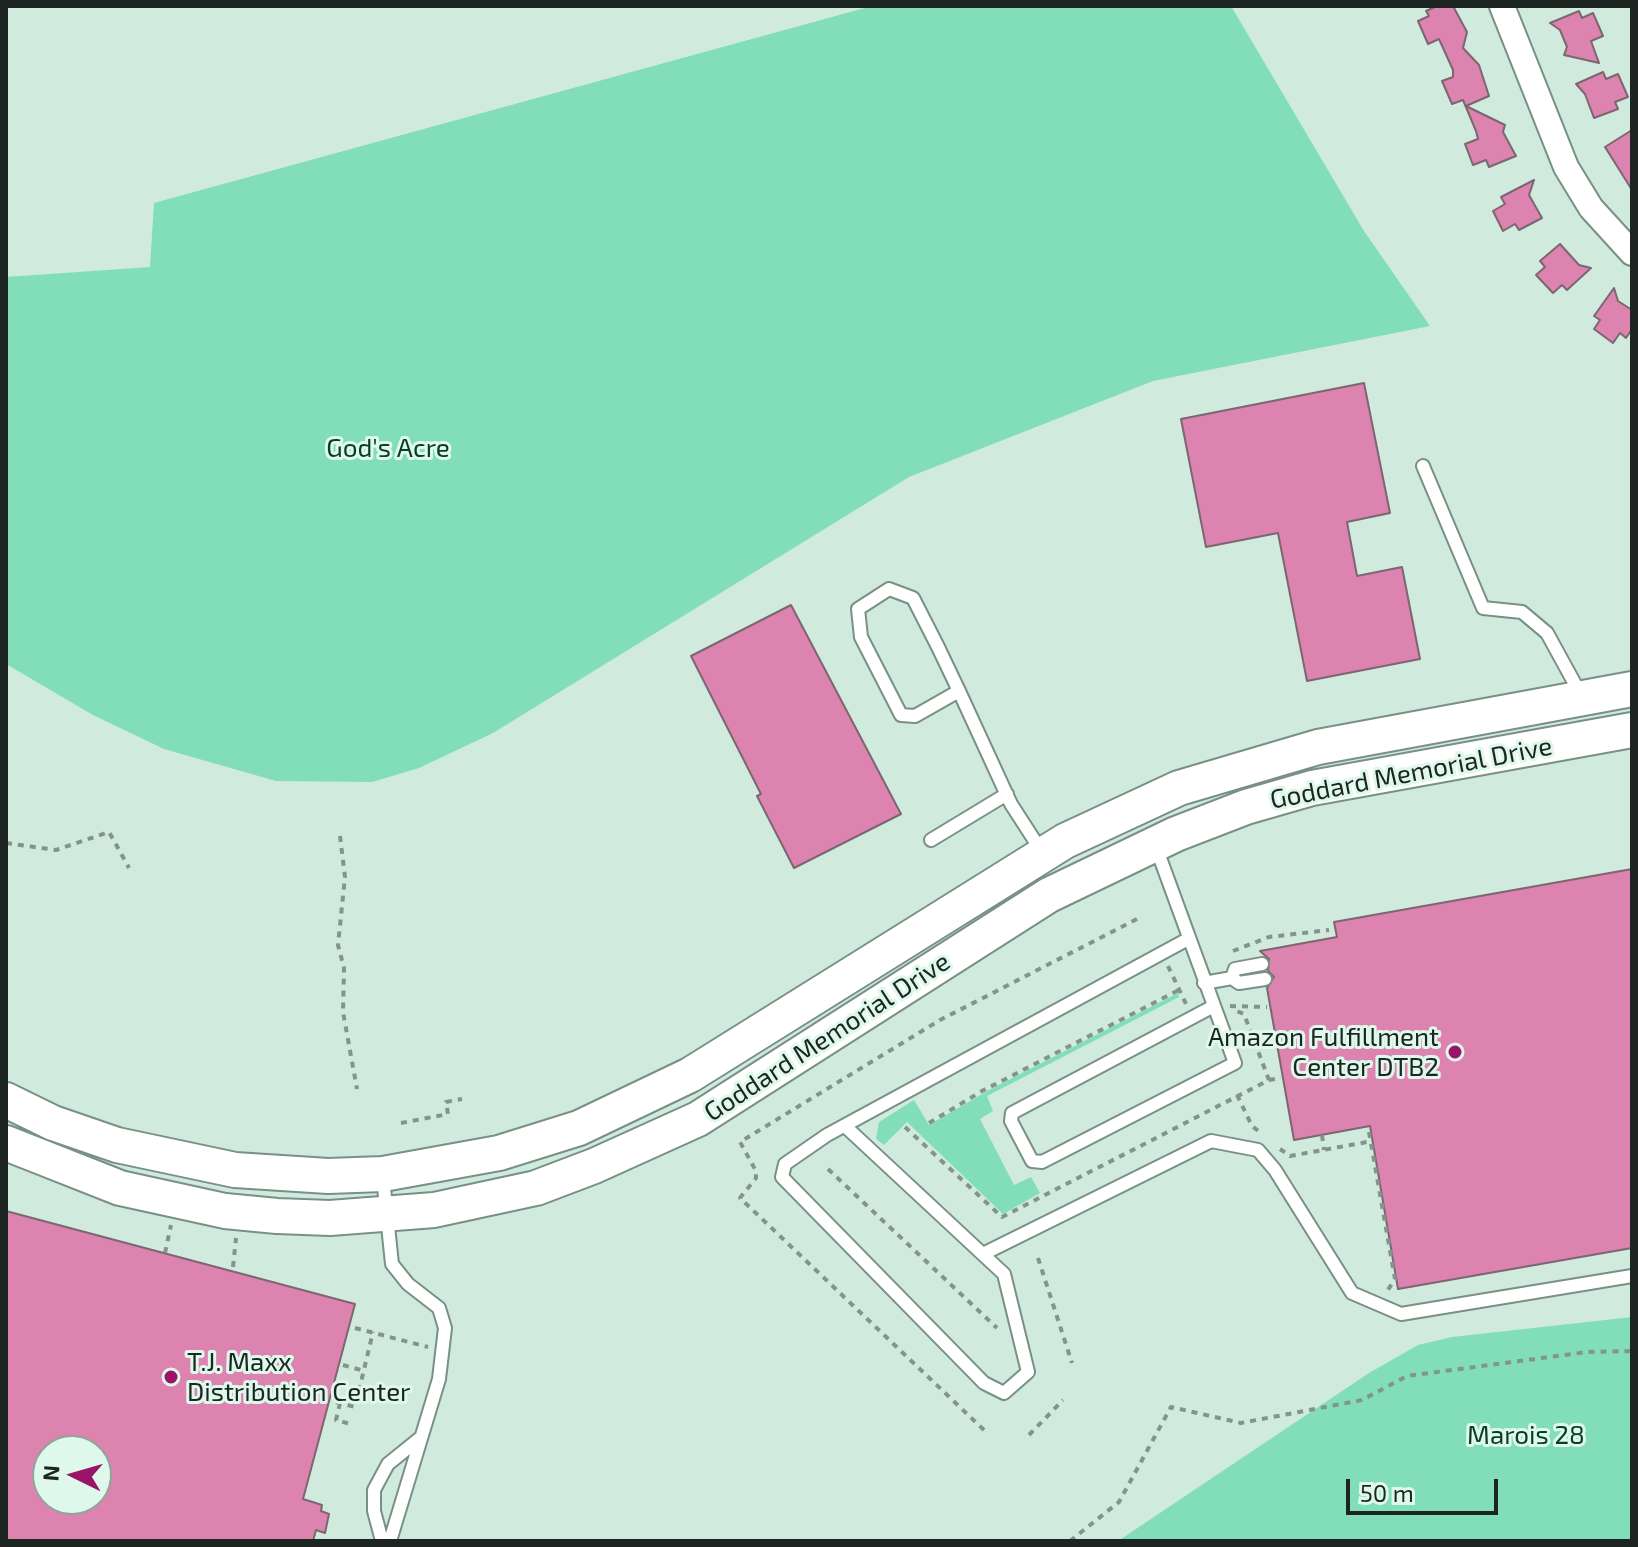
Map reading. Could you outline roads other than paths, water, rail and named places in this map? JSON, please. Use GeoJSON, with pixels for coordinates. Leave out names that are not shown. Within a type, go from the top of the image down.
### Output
{"type":"FeatureCollection","features":[{"type":"Feature","properties":{"kind":"main road","name":"Goddard Memorial Drive"},"geometry":{"type":"LineString","coordinates":[[6,1100],[53,1123],[117,1145],[192,1164],[279,1175],[383,1174],[499,1153],[579,1128],[690,1075],[1043,854],[1179,788],[1279,756],[1396,730],[1632,689]]}},
{"type":"Feature","properties":{"kind":"main road","name":"Goddard Memorial Drive"},"geometry":{"type":"LineString","coordinates":[[6,1143],[120,1188],[225,1211],[330,1218],[385,1215],[434,1210],[536,1188],[669,1134],[726,1103],[1049,895],[1213,818],[1312,788],[1632,730]]}},
{"type":"Feature","properties":{"kind":"street"},"geometry":{"type":"LineString","coordinates":[[1502,6],[1572,178],[1606,228],[1632,253]]}},
{"type":"Feature","properties":{"kind":"lane"},"geometry":{"type":"LineString","coordinates":[[1423,466],[1483,608],[1522,612],[1547,633],[1582,698]]}},
{"type":"Feature","properties":{"kind":"lane"},"geometry":{"type":"LineString","coordinates":[[959,691],[915,716],[901,715],[861,637],[858,609],[889,589],[913,598],[959,691],[1007,794],[1043,854]]}},
{"type":"Feature","properties":{"kind":"lane"},"geometry":{"type":"LineString","coordinates":[[931,840],[1007,794]]}},
{"type":"Feature","properties":{"kind":"lane"},"geometry":{"type":"LineString","coordinates":[[1155,844],[1235,1063],[1042,1162],[1032,1161],[1011,1121],[1012,1113],[1212,1007]]}},
{"type":"Feature","properties":{"kind":"lane"},"geometry":{"type":"LineString","coordinates":[[846,1127],[1004,1274],[1028,1372],[1004,1393],[984,1383],[782,1177],[785,1164],[846,1127],[1188,939]]}},
{"type":"Feature","properties":{"kind":"lane"},"geometry":{"type":"LineString","coordinates":[[1232,978],[1235,969],[1262,964]]}},
{"type":"Feature","properties":{"kind":"lane"},"geometry":{"type":"LineString","coordinates":[[1204,983],[1232,978],[1239,983],[1265,979]]}},
{"type":"Feature","properties":{"kind":"lane"},"geometry":{"type":"LineString","coordinates":[[983,1254],[1211,1141],[1258,1150],[1275,1170],[1352,1293],[1401,1314],[1632,1276]]}},
{"type":"Feature","properties":{"kind":"lane"},"geometry":{"type":"LineString","coordinates":[[383,1174],[392,1264],[408,1284],[439,1308],[445,1328],[439,1379],[390,1541]]}},
{"type":"Feature","properties":{"kind":"lane"},"geometry":{"type":"LineString","coordinates":[[382,1541],[374,1511],[374,1490],[388,1464],[419,1439]]}},
{"type":"Feature","properties":{"kind":"place","name":"Amazon Fulfillment Center DTB2"},"geometry":{"type":"Point","coordinates":[1455,1052]}},
{"type":"Feature","properties":{"kind":"place","name":"T.J. Maxx Distribution Center"},"geometry":{"type":"Point","coordinates":[171,1377]}},
{"type":"Feature","properties":{"kind":"park label","name":"God's Acre"},"geometry":{"type":"Point","coordinates":[388,448]}},
{"type":"Feature","properties":{"kind":"park label","name":"Marois 28"},"geometry":{"type":"Point","coordinates":[1526,1435]}}]}
